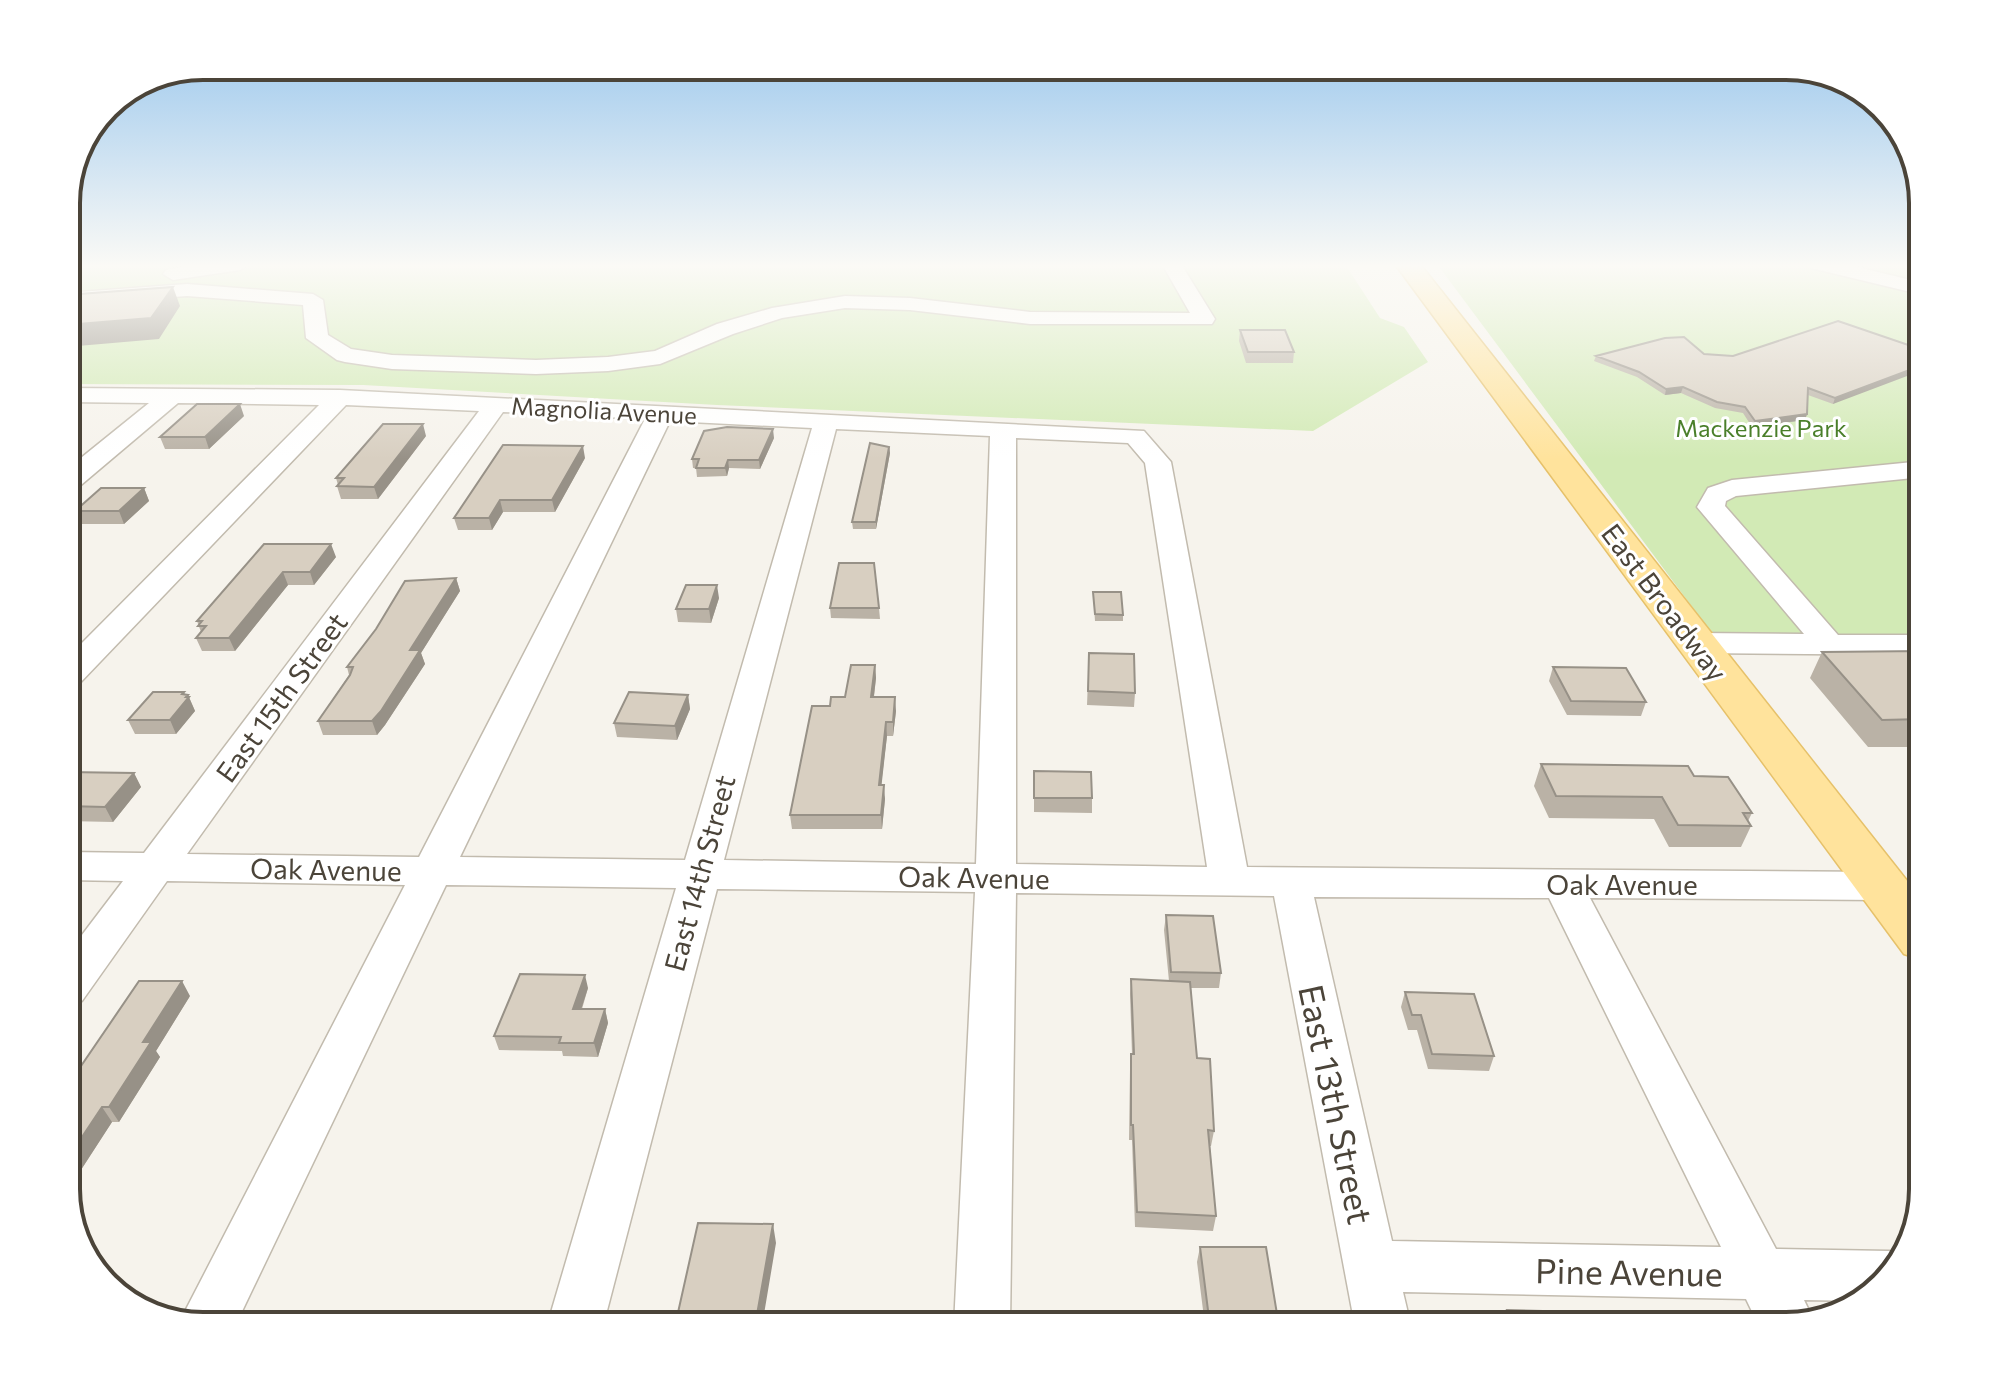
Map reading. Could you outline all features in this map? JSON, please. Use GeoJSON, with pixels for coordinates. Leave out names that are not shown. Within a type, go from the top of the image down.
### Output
{"type":"FeatureCollection","features":[{"type":"Feature","properties":{"kind":"main road","name":"East Broadway"},"geometry":{"type":"LineString","coordinates":[[1457,329],[1909,922]]}},
{"type":"Feature","properties":{"kind":"street"},"geometry":{"type":"LineString","coordinates":[[316,329],[317,338],[345,355],[392,362],[536,367],[608,364],[660,357],[725,329]]}},
{"type":"Feature","properties":{"kind":"street","name":"Magnolia Avenue"},"geometry":{"type":"LineString","coordinates":[[80,395],[340,397],[1135,436],[1158,462],[1229,881]]}},
{"type":"Feature","properties":{"kind":"street"},"geometry":{"type":"LineString","coordinates":[[80,472],[172,396]]}},
{"type":"Feature","properties":{"kind":"street"},"geometry":{"type":"LineString","coordinates":[[80,664],[340,397]]}},
{"type":"Feature","properties":{"kind":"street","name":"East 15th Street"},"geometry":{"type":"LineString","coordinates":[[80,970],[496,405]]}},
{"type":"Feature","properties":{"kind":"street"},"geometry":{"type":"LineString","coordinates":[[213,1312],[661,413]]}},
{"type":"Feature","properties":{"kind":"street","name":"East 14th Street"},"geometry":{"type":"LineString","coordinates":[[579,1312],[826,421]]}},
{"type":"Feature","properties":{"kind":"street"},"geometry":{"type":"LineString","coordinates":[[982,1312],[996,878],[1003,429]]}},
{"type":"Feature","properties":{"kind":"street"},"geometry":{"type":"LineString","coordinates":[[1829,644],[1711,507],[1711,499],[1732,488],[1909,470]]}},
{"type":"Feature","properties":{"kind":"street"},"geometry":{"type":"LineString","coordinates":[[1696,643],[1909,645]]}},
{"type":"Feature","properties":{"kind":"street","name":"Oak Avenue"},"geometry":{"type":"LineString","coordinates":[[80,866],[1291,882],[1882,886]]}},
{"type":"Feature","properties":{"kind":"street","name":"East 13th Street"},"geometry":{"type":"LineString","coordinates":[[1291,882],[1380,1312]]}},
{"type":"Feature","properties":{"kind":"street"},"geometry":{"type":"LineString","coordinates":[[1562,883],[1781,1312]]}},
{"type":"Feature","properties":{"kind":"street","name":"Pine Avenue"},"geometry":{"type":"LineString","coordinates":[[1370,1266],[1761,1273],[1864,1284]]}},
{"type":"Feature","properties":{"kind":"green space"},"geometry":{"type":"Polygon","coordinates":[[[80,329],[1405,329],[1428,362],[1313,431],[717,405],[363,385],[80,384],[80,329]]]}},
{"type":"Feature","properties":{"kind":"green space","name":"Mackenzie Park"},"geometry":{"type":"Polygon","coordinates":[[[1485,329],[1909,329],[1909,641],[1716,639],[1485,329]]]}},
{"type":"Feature","properties":{"kind":"building"},"geometry":{"type":"Polygon","coordinates":[[[1814,329],[1861,329],[1909,345],[1909,370],[1835,398],[1808,388],[1807,414],[1755,421],[1745,407],[1717,402],[1683,387],[1666,389],[1639,372],[1596,356],[1665,338],[1684,337],[1704,354],[1733,356],[1814,329]]]}},
{"type":"Feature","properties":{"kind":"building"},"geometry":{"type":"Polygon","coordinates":[[[1240,330],[1285,330],[1294,352],[1248,352],[1240,330]]]}},
{"type":"Feature","properties":{"kind":"building"},"geometry":{"type":"Polygon","coordinates":[[[197,404],[240,404],[205,437],[160,437],[197,404]]]}},
{"type":"Feature","properties":{"kind":"building"},"geometry":{"type":"Polygon","coordinates":[[[383,424],[423,424],[374,487],[337,486],[344,478],[336,478],[383,424]]]}},
{"type":"Feature","properties":{"kind":"building"},"geometry":{"type":"Polygon","coordinates":[[[727,427],[773,429],[759,460],[728,460],[725,468],[696,468],[699,459],[692,459],[704,431],[727,427]]]}},
{"type":"Feature","properties":{"kind":"building"},"geometry":{"type":"Polygon","coordinates":[[[870,443],[889,447],[876,522],[852,522],[870,443]]]}},
{"type":"Feature","properties":{"kind":"building"},"geometry":{"type":"Polygon","coordinates":[[[503,445],[583,446],[552,500],[500,500],[489,518],[454,518],[503,445]]]}},
{"type":"Feature","properties":{"kind":"building"},"geometry":{"type":"Polygon","coordinates":[[[101,488],[144,488],[119,511],[80,511],[80,507],[101,488]]]}},
{"type":"Feature","properties":{"kind":"building"},"geometry":{"type":"Polygon","coordinates":[[[264,544],[331,544],[310,572],[283,572],[229,638],[196,638],[206,626],[198,626],[202,621],[197,621],[264,544]]]}},
{"type":"Feature","properties":{"kind":"building"},"geometry":{"type":"Polygon","coordinates":[[[839,563],[874,563],[879,608],[830,608],[839,563]]]}},
{"type":"Feature","properties":{"kind":"building"},"geometry":{"type":"Polygon","coordinates":[[[456,578],[410,650],[420,650],[372,721],[318,721],[350,675],[353,667],[347,667],[376,629],[405,581],[456,578]]]}},
{"type":"Feature","properties":{"kind":"building"},"geometry":{"type":"Polygon","coordinates":[[[686,585],[717,585],[709,609],[676,609],[686,585]]]}},
{"type":"Feature","properties":{"kind":"building"},"geometry":{"type":"Polygon","coordinates":[[[1093,592],[1121,592],[1123,615],[1095,614],[1093,592]]]}},
{"type":"Feature","properties":{"kind":"building"},"geometry":{"type":"Polygon","coordinates":[[[1909,651],[1909,719],[1882,720],[1822,652],[1909,651]]]}},
{"type":"Feature","properties":{"kind":"building"},"geometry":{"type":"Polygon","coordinates":[[[1089,653],[1134,654],[1135,693],[1088,691],[1089,653]]]}},
{"type":"Feature","properties":{"kind":"building"},"geometry":{"type":"Polygon","coordinates":[[[851,665],[875,665],[871,697],[895,697],[893,722],[886,722],[879,785],[884,785],[881,815],[790,815],[812,706],[830,706],[831,697],[845,697],[851,665]]]}},
{"type":"Feature","properties":{"kind":"building"},"geometry":{"type":"Polygon","coordinates":[[[1553,667],[1626,668],[1646,702],[1571,701],[1553,667]]]}},
{"type":"Feature","properties":{"kind":"building"},"geometry":{"type":"Polygon","coordinates":[[[153,692],[184,692],[182,694],[189,697],[170,720],[128,720],[153,692]]]}},
{"type":"Feature","properties":{"kind":"building"},"geometry":{"type":"Polygon","coordinates":[[[629,692],[688,695],[675,726],[614,723],[629,692]]]}},
{"type":"Feature","properties":{"kind":"building"},"geometry":{"type":"Polygon","coordinates":[[[1541,764],[1688,766],[1694,776],[1728,777],[1752,813],[1743,813],[1751,826],[1678,825],[1662,797],[1556,796],[1541,764]]]}},
{"type":"Feature","properties":{"kind":"building"},"geometry":{"type":"Polygon","coordinates":[[[1034,771],[1091,772],[1092,798],[1034,798],[1034,771]]]}},
{"type":"Feature","properties":{"kind":"building"},"geometry":{"type":"Polygon","coordinates":[[[80,772],[134,773],[105,807],[80,806],[80,772]]]}},
{"type":"Feature","properties":{"kind":"building"},"geometry":{"type":"Polygon","coordinates":[[[1166,915],[1213,916],[1221,973],[1171,972],[1166,915]]]}},
{"type":"Feature","properties":{"kind":"building"},"geometry":{"type":"Polygon","coordinates":[[[520,974],[585,975],[573,1009],[605,1009],[594,1043],[559,1043],[561,1037],[494,1036],[520,974]]]}},
{"type":"Feature","properties":{"kind":"building"},"geometry":{"type":"Polygon","coordinates":[[[1131,979],[1190,982],[1197,1058],[1210,1059],[1214,1131],[1208,1130],[1216,1216],[1137,1212],[1131,1125],[1131,1054],[1134,1054],[1131,979]]]}},
{"type":"Feature","properties":{"kind":"building"},"geometry":{"type":"Polygon","coordinates":[[[139,981],[182,981],[143,1042],[151,1042],[109,1107],[102,1107],[80,1140],[80,1067],[139,981]]]}},
{"type":"Feature","properties":{"kind":"building"},"geometry":{"type":"Polygon","coordinates":[[[1405,992],[1474,994],[1494,1056],[1432,1054],[1421,1015],[1412,1015],[1405,992]]]}},
{"type":"Feature","properties":{"kind":"building"},"geometry":{"type":"Polygon","coordinates":[[[698,1223],[773,1224],[757,1312],[678,1312],[698,1223]]]}},
{"type":"Feature","properties":{"kind":"building"},"geometry":{"type":"Polygon","coordinates":[[[1200,1247],[1266,1247],[1277,1312],[1208,1312],[1200,1247]]]}},
{"type":"Feature","properties":{"kind":"building"},"geometry":{"type":"Polygon","coordinates":[[[1507,1310],[1582,1312],[1508,1312],[1507,1310]]]}}]}
